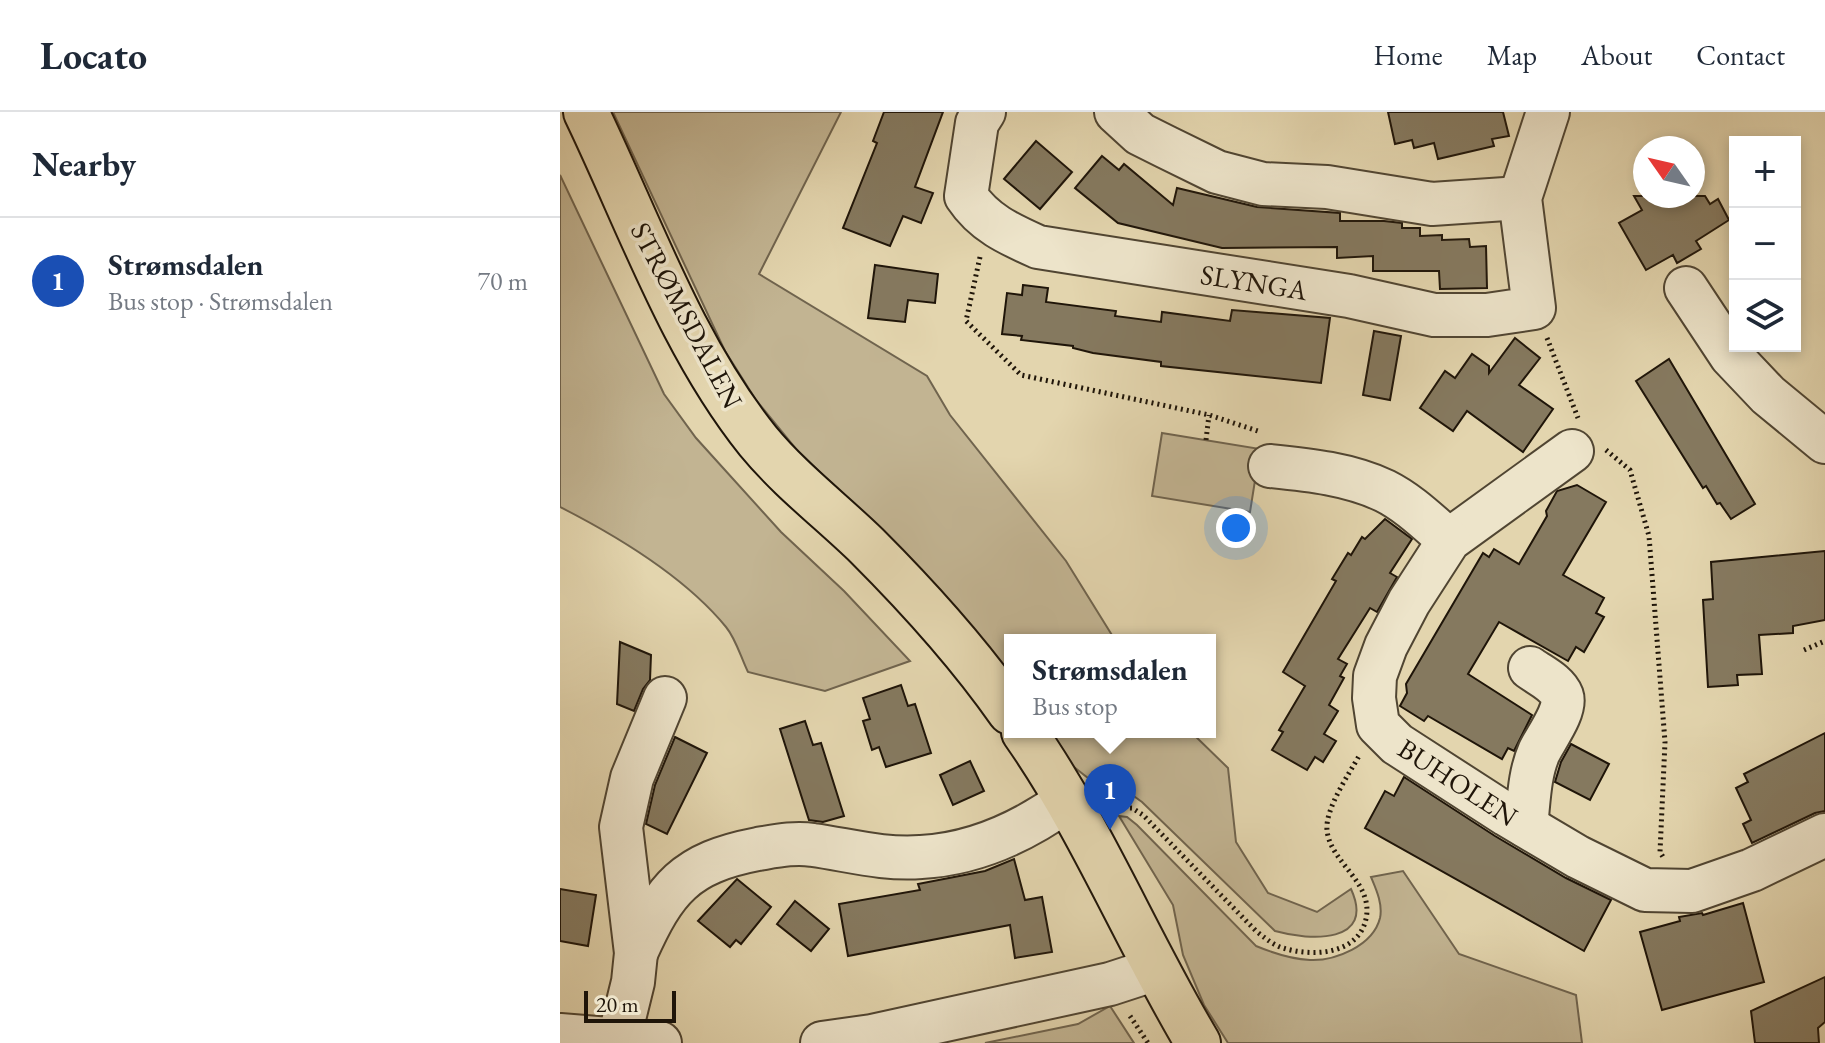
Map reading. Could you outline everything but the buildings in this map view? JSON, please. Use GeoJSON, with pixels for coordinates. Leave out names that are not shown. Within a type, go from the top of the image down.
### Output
{"type":"FeatureCollection","features":[{"type":"Feature","properties":{"kind":"main road","name":"STRØMSDALEN"},"geometry":{"type":"LineString","coordinates":[[586,112],[677,307],[734,408],[775,461],[866,545],[945,629],[1004,704]]}},
{"type":"Feature","properties":{"kind":"main road"},"geometry":{"type":"LineString","coordinates":[[1028,738],[1073,811],[1198,1043]]}},
{"type":"Feature","properties":{"kind":"street","name":"SLYNGA"},"geometry":{"type":"LineString","coordinates":[[984,112],[977,123],[966,196],[978,214],[1003,231],[1038,247],[1349,296],[1434,315],[1487,315],[1534,308]]}},
{"type":"Feature","properties":{"kind":"street"},"geometry":{"type":"LineString","coordinates":[[1116,112],[1140,134],[1217,172],[1263,184],[1327,187],[1432,204],[1520,198]]}},
{"type":"Feature","properties":{"kind":"street"},"geometry":{"type":"LineString","coordinates":[[1534,308],[1520,198],[1548,112]]}},
{"type":"Feature","properties":{"kind":"street"},"geometry":{"type":"LineString","coordinates":[[1686,288],[1731,356],[1768,395],[1825,442]]}},
{"type":"Feature","properties":{"kind":"street","name":"BUHOLEN"},"geometry":{"type":"LineString","coordinates":[[1578,441],[1449,540],[1409,602],[1378,666],[1374,698],[1378,725],[1397,744],[1526,826],[1578,857],[1645,890],[1692,891],[1752,870],[1825,835]]}},
{"type":"Feature","properties":{"kind":"street"},"geometry":{"type":"LineString","coordinates":[[1269,450],[1384,491],[1407,505],[1449,540]]}},
{"type":"Feature","properties":{"kind":"street"},"geometry":{"type":"LineString","coordinates":[[1526,826],[1531,776],[1538,753],[1563,707],[1563,698],[1556,686],[1530,668]]}},
{"type":"Feature","properties":{"kind":"street"},"geometry":{"type":"LineString","coordinates":[[617,1041],[633,982],[636,953],[621,827],[632,778],[665,698]]}},
{"type":"Feature","properties":{"kind":"street"},"geometry":{"type":"LineString","coordinates":[[636,953],[650,921],[672,889],[689,874],[718,859],[791,844],[811,844],[858,854],[921,858],[983,847],[1073,811]]}},
{"type":"Feature","properties":{"kind":"street"},"geometry":{"type":"LineString","coordinates":[[822,1043],[873,1040],[1110,984],[1156,969]]}},
{"type":"Feature","properties":{"kind":"street"},"geometry":{"type":"LineString","coordinates":[[560,1035],[660,1043]]}},
{"type":"Feature","properties":{"kind":"path"},"geometry":{"type":"LineString","coordinates":[[987,220],[966,321],[1021,375],[1209,415],[1269,450]]}},
{"type":"Feature","properties":{"kind":"path"},"geometry":{"type":"LineString","coordinates":[[1534,308],[1578,441],[1630,470],[1649,536],[1665,742],[1660,852],[1678,891]]}},
{"type":"Feature","properties":{"kind":"path"},"geometry":{"type":"LineString","coordinates":[[1206,440],[1209,415]]}},
{"type":"Feature","properties":{"kind":"path"},"geometry":{"type":"LineString","coordinates":[[1804,650],[1825,641]]}},
{"type":"Feature","properties":{"kind":"path"},"geometry":{"type":"LineString","coordinates":[[1073,811],[1132,808],[1160,831],[1269,941],[1298,951],[1335,950],[1345,947],[1360,933],[1366,919],[1366,907],[1357,881],[1330,840],[1328,819],[1378,725]]}},
{"type":"Feature","properties":{"kind":"shaded area"},"geometry":{"type":"Polygon","coordinates":[[[613,112],[841,112],[759,274],[927,376],[950,415],[1066,561],[1111,634],[1004,634],[1004,673],[922,571],[796,449],[756,400],[725,351],[613,112]]]}},
{"type":"Feature","properties":{"kind":"shaded area"},"geometry":{"type":"Polygon","coordinates":[[[560,175],[664,394],[696,438],[781,532],[844,591],[910,661],[825,691],[748,672],[730,632],[691,591],[649,559],[560,507],[560,175]]]}},
{"type":"Feature","properties":{"kind":"shaded area"},"geometry":{"type":"Polygon","coordinates":[[[1162,433],[1260,449],[1250,512],[1152,496],[1162,433]]]}},
{"type":"Feature","properties":{"kind":"shaded area"},"geometry":{"type":"Polygon","coordinates":[[[1050,738],[1197,738],[1228,768],[1236,842],[1268,893],[1317,912],[1351,889],[1356,907],[1355,920],[1347,929],[1321,937],[1275,931],[1142,802],[1128,792],[1102,789],[1065,760],[1050,738]]]}},
{"type":"Feature","properties":{"kind":"shaded area"},"geometry":{"type":"Polygon","coordinates":[[[1119,816],[1127,817],[1137,825],[1256,946],[1296,958],[1320,960],[1341,955],[1370,937],[1381,913],[1371,877],[1403,871],[1459,954],[1576,995],[1582,1043],[1228,1043],[1204,1005],[1183,955],[1173,905],[1119,816]]]}},
{"type":"Feature","properties":{"kind":"shaded area"},"geometry":{"type":"Polygon","coordinates":[[[1110,1006],[1134,1043],[985,1043],[1078,1024],[1110,1006]]]}},
{"type":"Feature","properties":{"kind":"place","name":"Strømsdalen"},"geometry":{"type":"Point","coordinates":[1110,830]}}]}
